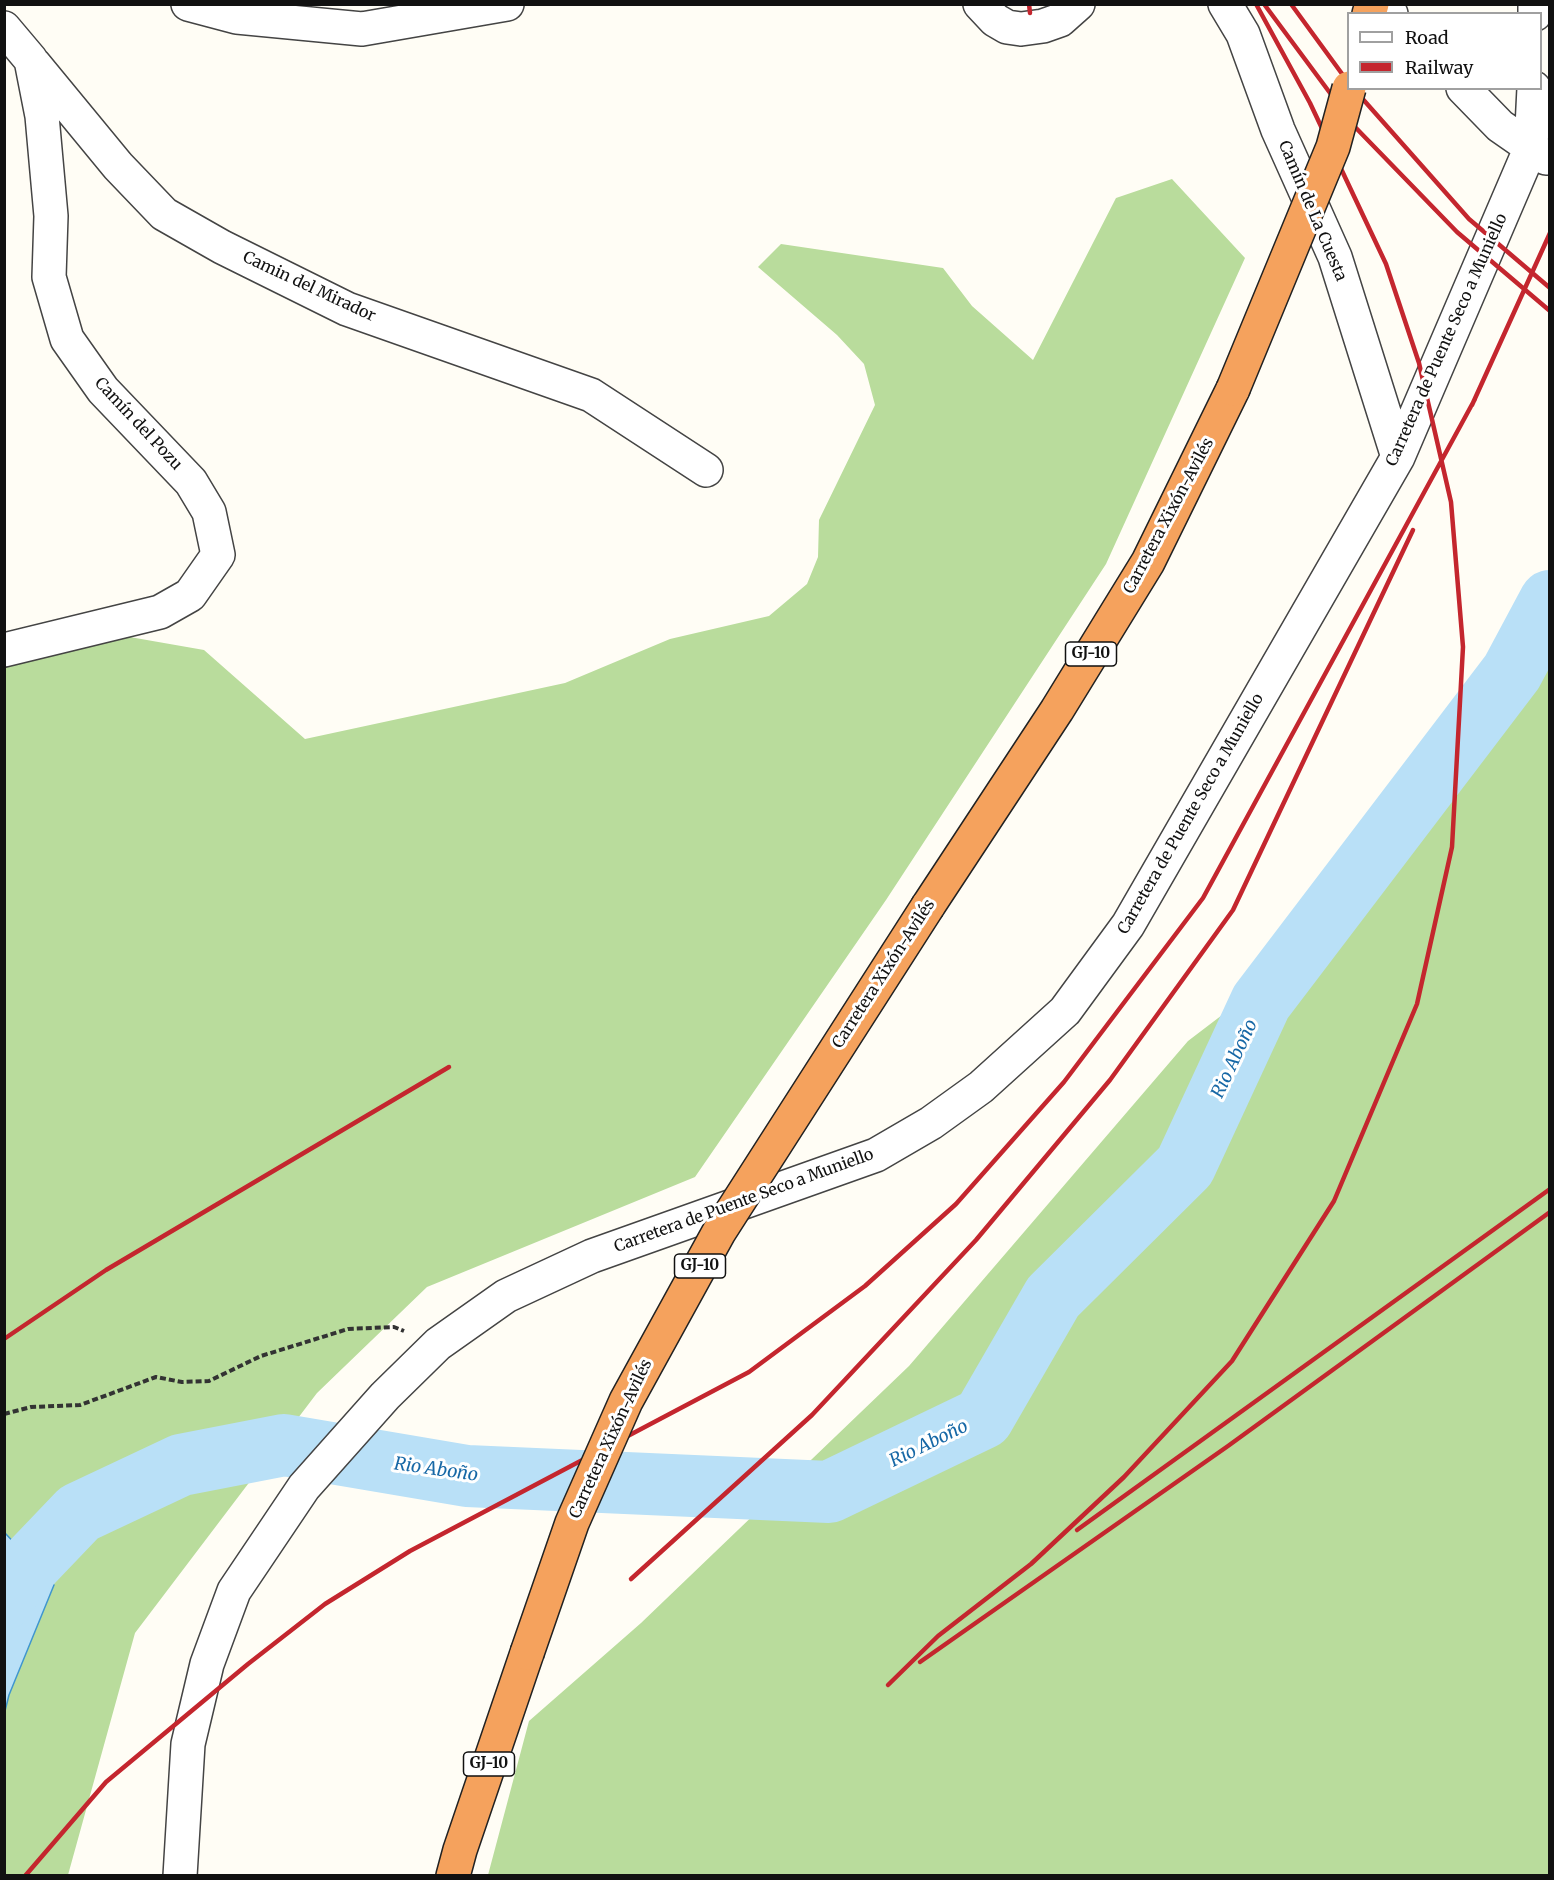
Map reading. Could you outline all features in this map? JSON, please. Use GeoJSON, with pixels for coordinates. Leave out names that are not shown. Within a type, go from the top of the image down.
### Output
{"type":"FeatureCollection","features":[{"type":"Feature","properties":{"kind":"highway","name":"Carretera Xixón-Avilés"},"geometry":{"type":"LineString","coordinates":[[453,1875],[572,1522],[626,1401],[719,1232],[827,1060],[1057,710],[1148,562],[1233,389],[1334,147],[1348,90]]}},
{"type":"Feature","properties":{"kind":"street"},"geometry":{"type":"LineString","coordinates":[[188,4],[237,17],[362,29],[507,4]]}},
{"type":"Feature","properties":{"kind":"street"},"geometry":{"type":"LineString","coordinates":[[980,4],[995,20],[1007,27],[1021,29],[1043,26],[1060,20],[1078,4]]}},
{"type":"Feature","properties":{"kind":"street","name":"Camín de La Cuesta"},"geometry":{"type":"LineString","coordinates":[[1225,4],[1243,34],[1278,130],[1335,257],[1398,457]]}},
{"type":"Feature","properties":{"kind":"street","name":"Camín del Pozu"},"geometry":{"type":"LineString","coordinates":[[4,28],[31,60],[42,116],[49,194],[49,277],[67,339],[103,390],[191,482],[209,512],[218,555],[190,595],[160,612],[4,650]]}},
{"type":"Feature","properties":{"kind":"street","name":"Camin del Mirador"},"geometry":{"type":"LineString","coordinates":[[31,60],[118,166],[164,214],[222,247],[348,309],[591,395],[706,470]]}},
{"type":"Feature","properties":{"kind":"street"},"geometry":{"type":"LineString","coordinates":[[1465,90],[1500,126],[1540,154]]}},
{"type":"Feature","properties":{"kind":"street","name":"Carretera de Puente Seco a Muniello"},"geometry":{"type":"LineString","coordinates":[[180,1875],[188,1744],[207,1664],[234,1591],[304,1487],[385,1396],[438,1344],[506,1296],[592,1256],[876,1155],[931,1123],[981,1087],[1065,1011],[1128,925],[1398,457],[1540,154],[1534,90]]}},
{"type":"Feature","properties":{"kind":"path"},"geometry":{"type":"LineString","coordinates":[[4,1414],[31,1407],[80,1405],[156,1377],[182,1382],[209,1382],[261,1356],[348,1329],[394,1327],[438,1344]]}},
{"type":"Feature","properties":{"kind":"green space"},"geometry":{"type":"Polygon","coordinates":[[[1172,179],[1245,258],[1106,564],[886,900],[695,1177],[427,1287],[317,1393],[135,1633],[68,1875],[5,1875],[4,644],[44,622],[204,650],[305,739],[565,683],[670,639],[769,616],[807,584],[818,557],[819,520],[875,405],[864,364],[837,335],[758,267],[781,244],[943,268],[972,306],[1033,360],[1116,198],[1172,179]]]}},
{"type":"Feature","properties":{"kind":"green space"},"geometry":{"type":"Polygon","coordinates":[[[1549,618],[1549,1875],[488,1875],[529,1721],[641,1623],[909,1366],[1188,1041],[1365,906],[1484,667],[1549,618]]]}},
{"type":"Feature","properties":{"kind":"water"},"geometry":{"type":"Polygon","coordinates":[[[5,1533],[54,1585],[9,1695],[5,1711],[5,1533]]]}},
{"type":"Feature","properties":{"kind":"waterway","name":"Rio Aboño"},"geometry":{"type":"LineString","coordinates":[[4,1599],[13,1582],[79,1513],[181,1465],[284,1445],[467,1476],[829,1492],[983,1418],[1053,1297],[1185,1166],[1261,1002],[1512,672],[1550,601]]}},
{"type":"Feature","properties":{"kind":"railway"},"geometry":{"type":"LineString","coordinates":[[1029,4],[1030,13]]}},
{"type":"Feature","properties":{"kind":"railway"},"geometry":{"type":"LineString","coordinates":[[888,1685],[938,1636],[1031,1564],[1124,1477],[1232,1361],[1334,1201],[1417,1004],[1452,847],[1463,647],[1451,502],[1419,363],[1386,264],[1310,103],[1256,4]]}},
{"type":"Feature","properties":{"kind":"railway"},"geometry":{"type":"LineString","coordinates":[[1264,4],[1356,128],[1457,232],[1550,311]]}},
{"type":"Feature","properties":{"kind":"railway"},"geometry":{"type":"LineString","coordinates":[[1291,4],[1347,81]]}},
{"type":"Feature","properties":{"kind":"railway"},"geometry":{"type":"LineString","coordinates":[[1355,90],[1469,219],[1550,288]]}},
{"type":"Feature","properties":{"kind":"railway"},"geometry":{"type":"LineString","coordinates":[[1472,405],[1550,233]]}},
{"type":"Feature","properties":{"kind":"railway"},"geometry":{"type":"LineString","coordinates":[[25,1876],[106,1782],[248,1664],[325,1604],[410,1551],[749,1372],[865,1286],[956,1204],[1064,1082],[1203,898],[1475,399]]}},
{"type":"Feature","properties":{"kind":"railway"},"geometry":{"type":"LineString","coordinates":[[631,1579],[812,1415],[976,1240],[1110,1080],[1233,910],[1413,530]]}},
{"type":"Feature","properties":{"kind":"railway"},"geometry":{"type":"LineString","coordinates":[[4,1339],[106,1270],[449,1067]]}},
{"type":"Feature","properties":{"kind":"railway"},"geometry":{"type":"LineString","coordinates":[[1077,1530],[1550,1189]]}},
{"type":"Feature","properties":{"kind":"railway"},"geometry":{"type":"LineString","coordinates":[[920,1662],[1228,1446],[1550,1212]]}}]}
